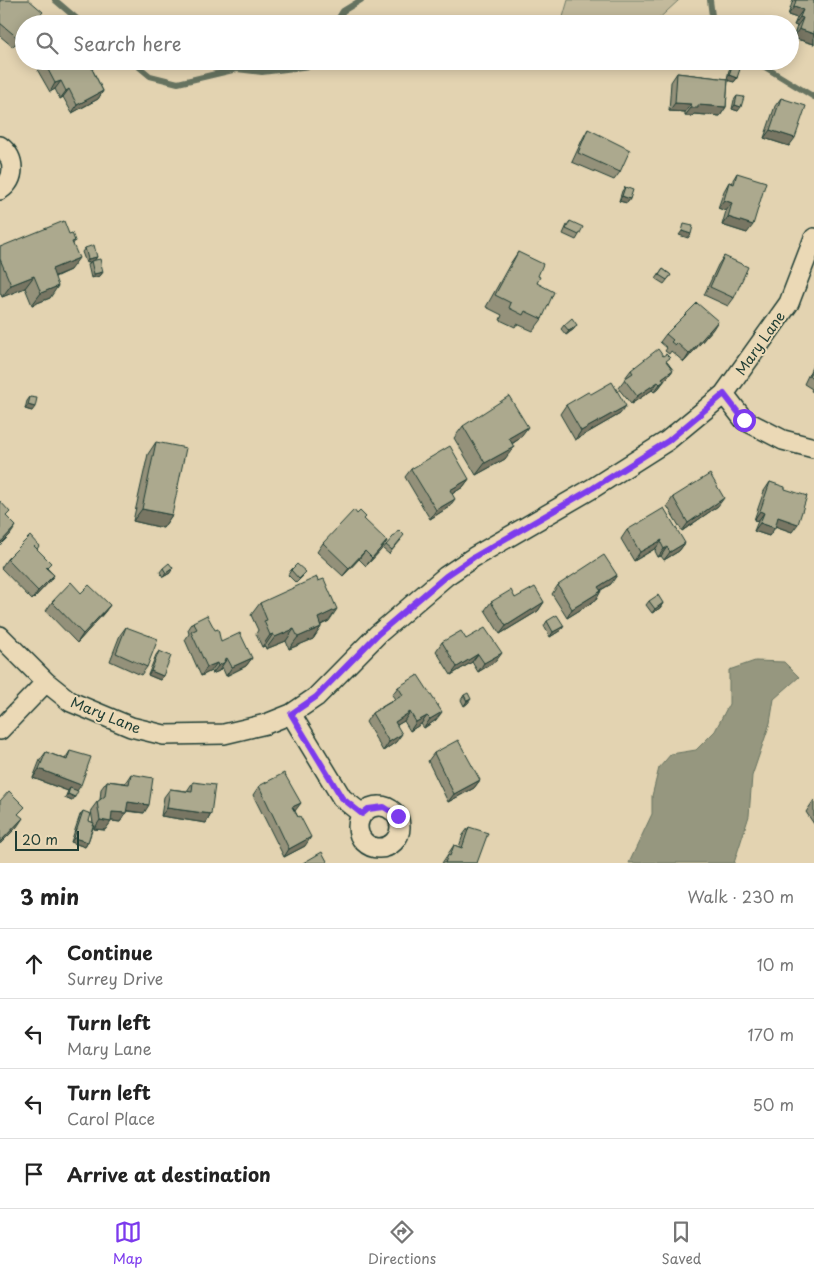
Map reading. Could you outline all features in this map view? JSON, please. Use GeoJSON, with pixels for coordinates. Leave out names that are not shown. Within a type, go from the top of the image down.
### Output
{"type":"FeatureCollection","features":[{"type":"Feature","properties":{"kind":"street"},"geometry":{"type":"LineString","coordinates":[[0,146],[10,156],[12,170],[10,180],[0,190]]}},
{"type":"Feature","properties":{"kind":"street","name":"Mary Lane"},"geometry":{"type":"LineString","coordinates":[[0,636],[46,682],[71,702],[131,728],[164,735],[224,734],[266,724],[291,714],[316,697],[378,634],[446,576],[474,557],[593,488],[668,441],[724,394],[788,303],[814,238]]}},
{"type":"Feature","properties":{"kind":"street"},"geometry":{"type":"LineString","coordinates":[[724,394],[744,420],[783,440],[814,448]]}},
{"type":"Feature","properties":{"kind":"street"},"geometry":{"type":"LineString","coordinates":[[0,730],[46,682]]}},
{"type":"Feature","properties":{"kind":"street"},"geometry":{"type":"LineString","coordinates":[[291,714],[342,798],[362,814]]}},
{"type":"Feature","properties":{"kind":"shaded area"},"geometry":{"type":"Polygon","coordinates":[[[568,0],[679,0],[663,15],[564,15],[568,0]]]}},
{"type":"Feature","properties":{"kind":"shaded area"},"geometry":{"type":"Polygon","coordinates":[[[755,661],[784,662],[799,677],[774,699],[770,723],[752,776],[749,816],[734,863],[629,863],[652,814],[652,796],[659,768],[671,754],[696,750],[715,731],[729,704],[729,670],[755,661]]]}},
{"type":"Feature","properties":{"kind":"building"},"geometry":{"type":"Polygon","coordinates":[[[0,0],[29,0],[43,12],[40,15],[15,15],[15,36],[0,23],[0,0]]]}},
{"type":"Feature","properties":{"kind":"building"},"geometry":{"type":"Polygon","coordinates":[[[796,0],[814,0],[814,34],[799,29],[803,18],[800,17],[803,10],[794,7],[796,0]]]}},
{"type":"Feature","properties":{"kind":"building"},"geometry":{"type":"Polygon","coordinates":[[[48,70],[92,70],[103,91],[77,105],[69,89],[66,91],[61,81],[55,83],[48,70]]]}},
{"type":"Feature","properties":{"kind":"building"},"geometry":{"type":"Polygon","coordinates":[[[731,70],[740,70],[737,78],[729,75],[731,70]]]}},
{"type":"Feature","properties":{"kind":"building"},"geometry":{"type":"Polygon","coordinates":[[[677,73],[728,79],[726,107],[698,105],[698,108],[691,108],[691,104],[675,103],[677,73]]]}},
{"type":"Feature","properties":{"kind":"building"},"geometry":{"type":"Polygon","coordinates":[[[737,96],[744,97],[741,107],[735,105],[737,96]]]}},
{"type":"Feature","properties":{"kind":"building"},"geometry":{"type":"Polygon","coordinates":[[[781,98],[806,106],[795,138],[770,130],[781,98]]]}},
{"type":"Feature","properties":{"kind":"building"},"geometry":{"type":"Polygon","coordinates":[[[588,129],[630,150],[620,172],[578,153],[588,129]]]}},
{"type":"Feature","properties":{"kind":"building"},"geometry":{"type":"Polygon","coordinates":[[[737,173],[766,182],[753,225],[728,217],[732,203],[724,200],[729,182],[734,184],[737,173]]]}},
{"type":"Feature","properties":{"kind":"building"},"geometry":{"type":"Polygon","coordinates":[[[625,187],[633,190],[630,199],[622,196],[625,187]]]}},
{"type":"Feature","properties":{"kind":"building"},"geometry":{"type":"Polygon","coordinates":[[[64,221],[69,234],[72,233],[75,241],[72,242],[79,258],[52,269],[58,286],[41,293],[34,276],[11,285],[0,259],[0,247],[64,221]]]}},
{"type":"Feature","properties":{"kind":"building"},"geometry":{"type":"Polygon","coordinates":[[[570,221],[583,227],[579,235],[566,229],[570,221]]]}},
{"type":"Feature","properties":{"kind":"building"},"geometry":{"type":"Polygon","coordinates":[[[684,224],[693,226],[691,234],[682,231],[684,224]]]}},
{"type":"Feature","properties":{"kind":"building"},"geometry":{"type":"Polygon","coordinates":[[[94,245],[97,257],[88,259],[85,248],[94,245]]]}},
{"type":"Feature","properties":{"kind":"building"},"geometry":{"type":"Polygon","coordinates":[[[518,252],[543,264],[537,283],[554,292],[542,319],[525,311],[523,315],[509,308],[511,303],[495,295],[518,252]]]}},
{"type":"Feature","properties":{"kind":"building"},"geometry":{"type":"Polygon","coordinates":[[[724,256],[748,267],[734,298],[710,287],[724,256]]]}},
{"type":"Feature","properties":{"kind":"building"},"geometry":{"type":"Polygon","coordinates":[[[100,259],[103,272],[94,274],[91,261],[100,259]]]}},
{"type":"Feature","properties":{"kind":"building"},"geometry":{"type":"Polygon","coordinates":[[[663,269],[671,275],[667,280],[659,275],[663,269]]]}},
{"type":"Feature","properties":{"kind":"building"},"geometry":{"type":"Polygon","coordinates":[[[697,303],[718,321],[689,354],[677,343],[675,345],[671,342],[673,340],[666,334],[697,303]]]}},
{"type":"Feature","properties":{"kind":"building"},"geometry":{"type":"Polygon","coordinates":[[[572,318],[577,325],[569,331],[564,325],[572,318]]]}},
{"type":"Feature","properties":{"kind":"building"},"geometry":{"type":"Polygon","coordinates":[[[658,349],[663,356],[666,354],[670,358],[666,361],[673,370],[662,378],[664,381],[660,384],[658,382],[637,396],[624,379],[633,373],[631,370],[658,349]]]}},
{"type":"Feature","properties":{"kind":"building"},"geometry":{"type":"Polygon","coordinates":[[[814,366],[814,378],[809,376],[814,366]]]}},
{"type":"Feature","properties":{"kind":"building"},"geometry":{"type":"Polygon","coordinates":[[[612,382],[626,406],[581,431],[566,405],[588,392],[591,394],[612,382]]]}},
{"type":"Feature","properties":{"kind":"building"},"geometry":{"type":"Polygon","coordinates":[[[509,396],[528,427],[509,438],[514,447],[485,463],[463,426],[509,396]]]}},
{"type":"Feature","properties":{"kind":"building"},"geometry":{"type":"Polygon","coordinates":[[[30,397],[37,398],[35,407],[28,405],[30,397]]]}},
{"type":"Feature","properties":{"kind":"building"},"geometry":{"type":"Polygon","coordinates":[[[156,442],[186,448],[172,515],[142,509],[156,442]]]}},
{"type":"Feature","properties":{"kind":"building"},"geometry":{"type":"Polygon","coordinates":[[[450,446],[469,479],[450,490],[455,499],[436,510],[411,469],[450,446]]]}},
{"type":"Feature","properties":{"kind":"building"},"geometry":{"type":"Polygon","coordinates":[[[710,474],[724,498],[688,523],[673,497],[710,474]]]}},
{"type":"Feature","properties":{"kind":"building"},"geometry":{"type":"Polygon","coordinates":[[[770,482],[807,496],[798,524],[778,517],[775,528],[760,523],[764,513],[760,511],[770,482]]]}},
{"type":"Feature","properties":{"kind":"building"},"geometry":{"type":"Polygon","coordinates":[[[0,501],[10,512],[6,516],[16,526],[0,543],[0,501]]]}},
{"type":"Feature","properties":{"kind":"building"},"geometry":{"type":"Polygon","coordinates":[[[664,508],[685,543],[670,552],[667,547],[664,549],[661,543],[662,540],[640,552],[627,530],[664,508]]]}},
{"type":"Feature","properties":{"kind":"building"},"geometry":{"type":"Polygon","coordinates":[[[354,510],[357,514],[360,511],[366,517],[364,519],[387,541],[372,558],[365,551],[349,568],[323,543],[354,510]]]}},
{"type":"Feature","properties":{"kind":"building"},"geometry":{"type":"Polygon","coordinates":[[[399,530],[404,535],[392,550],[386,545],[399,530]]]}},
{"type":"Feature","properties":{"kind":"building"},"geometry":{"type":"Polygon","coordinates":[[[30,536],[39,546],[37,549],[51,563],[46,568],[54,575],[38,591],[7,559],[30,536]]]}},
{"type":"Feature","properties":{"kind":"building"},"geometry":{"type":"Polygon","coordinates":[[[604,555],[617,575],[598,587],[601,591],[572,609],[558,585],[604,555]]]}},
{"type":"Feature","properties":{"kind":"building"},"geometry":{"type":"Polygon","coordinates":[[[169,563],[173,568],[166,573],[163,568],[169,563]]]}},
{"type":"Feature","properties":{"kind":"building"},"geometry":{"type":"Polygon","coordinates":[[[297,564],[306,572],[299,579],[291,570],[297,564]]]}},
{"type":"Feature","properties":{"kind":"building"},"geometry":{"type":"Polygon","coordinates":[[[317,577],[318,581],[324,579],[337,609],[318,618],[321,627],[298,637],[294,629],[275,637],[273,634],[270,635],[264,621],[267,620],[260,603],[317,577]]]}},
{"type":"Feature","properties":{"kind":"building"},"geometry":{"type":"Polygon","coordinates":[[[71,582],[81,593],[89,585],[110,605],[83,634],[52,602],[71,582]]]}},
{"type":"Feature","properties":{"kind":"building"},"geometry":{"type":"Polygon","coordinates":[[[535,587],[544,602],[506,626],[491,602],[511,590],[515,598],[535,587]]]}},
{"type":"Feature","properties":{"kind":"building"},"geometry":{"type":"Polygon","coordinates":[[[658,595],[663,603],[655,609],[649,601],[658,595]]]}},
{"type":"Feature","properties":{"kind":"building"},"geometry":{"type":"Polygon","coordinates":[[[207,615],[215,630],[218,629],[221,642],[240,633],[252,658],[232,667],[227,658],[224,660],[225,662],[218,666],[217,663],[207,667],[191,632],[197,629],[193,622],[207,615]]]}},
{"type":"Feature","properties":{"kind":"building"},"geometry":{"type":"Polygon","coordinates":[[[557,615],[564,626],[553,632],[547,621],[557,615]]]}},
{"type":"Feature","properties":{"kind":"building"},"geometry":{"type":"Polygon","coordinates":[[[126,627],[158,639],[147,667],[116,653],[126,627]]]}},
{"type":"Feature","properties":{"kind":"building"},"geometry":{"type":"Polygon","coordinates":[[[485,628],[502,653],[484,663],[478,654],[457,667],[442,642],[461,631],[466,639],[485,628]]]}},
{"type":"Feature","properties":{"kind":"building"},"geometry":{"type":"Polygon","coordinates":[[[159,651],[171,656],[163,676],[151,671],[159,651]]]}},
{"type":"Feature","properties":{"kind":"building"},"geometry":{"type":"Polygon","coordinates":[[[418,675],[442,712],[430,719],[427,716],[416,722],[410,712],[395,722],[402,734],[389,742],[372,713],[403,695],[398,687],[418,675]]]}},
{"type":"Feature","properties":{"kind":"building"},"geometry":{"type":"Polygon","coordinates":[[[468,693],[471,699],[467,701],[464,695],[468,693]]]}},
{"type":"Feature","properties":{"kind":"building"},"geometry":{"type":"Polygon","coordinates":[[[458,740],[480,780],[454,794],[434,753],[458,740]]]}},
{"type":"Feature","properties":{"kind":"building"},"geometry":{"type":"Polygon","coordinates":[[[70,751],[91,757],[81,785],[39,769],[46,752],[67,760],[70,751]]]}},
{"type":"Feature","properties":{"kind":"building"},"geometry":{"type":"Polygon","coordinates":[[[284,773],[301,803],[292,807],[298,817],[300,816],[311,837],[289,849],[259,786],[284,773]]]}},
{"type":"Feature","properties":{"kind":"building"},"geometry":{"type":"Polygon","coordinates":[[[131,774],[153,778],[149,805],[128,802],[126,813],[112,812],[111,822],[100,820],[97,802],[105,796],[107,781],[129,784],[131,774]]]}},
{"type":"Feature","properties":{"kind":"building"},"geometry":{"type":"Polygon","coordinates":[[[193,782],[215,785],[211,814],[167,808],[170,789],[192,792],[193,782]]]}},
{"type":"Feature","properties":{"kind":"building"},"geometry":{"type":"Polygon","coordinates":[[[70,788],[78,791],[75,797],[68,794],[70,788]]]}},
{"type":"Feature","properties":{"kind":"building"},"geometry":{"type":"Polygon","coordinates":[[[9,791],[25,807],[18,814],[23,818],[0,842],[0,801],[9,791]]]}},
{"type":"Feature","properties":{"kind":"building"},"geometry":{"type":"Polygon","coordinates":[[[83,811],[91,814],[89,821],[94,823],[88,842],[74,838],[83,811]]]}},
{"type":"Feature","properties":{"kind":"building"},"geometry":{"type":"Polygon","coordinates":[[[469,827],[488,833],[477,863],[445,863],[454,845],[462,848],[469,827]]]}},
{"type":"Feature","properties":{"kind":"building"},"geometry":{"type":"Polygon","coordinates":[[[322,852],[328,863],[303,863],[322,852]]]}},
{"type":"Feature","properties":{"kind":"waterway"},"geometry":{"type":"LineString","coordinates":[[55,0],[72,15]]}},
{"type":"Feature","properties":{"kind":"waterway"},"geometry":{"type":"LineString","coordinates":[[341,15],[343,11],[361,0]]}},
{"type":"Feature","properties":{"kind":"waterway"},"geometry":{"type":"LineString","coordinates":[[710,0],[712,15]]}},
{"type":"Feature","properties":{"kind":"waterway"},"geometry":{"type":"LineString","coordinates":[[143,70],[150,76],[178,83],[233,70]]}},
{"type":"Feature","properties":{"kind":"waterway"},"geometry":{"type":"LineString","coordinates":[[245,70],[262,72],[278,70]]}},
{"type":"Feature","properties":{"kind":"waterway"},"geometry":{"type":"LineString","coordinates":[[770,70],[814,97]]}},
{"type":"Feature","properties":{"kind":"route"},"geometry":{"type":"LineString","coordinates":[[398,816],[392,810],[376,806],[362,814],[342,798],[291,714],[316,697],[378,634],[446,576],[474,557],[593,488],[668,441],[724,394],[744,420]]}}]}
